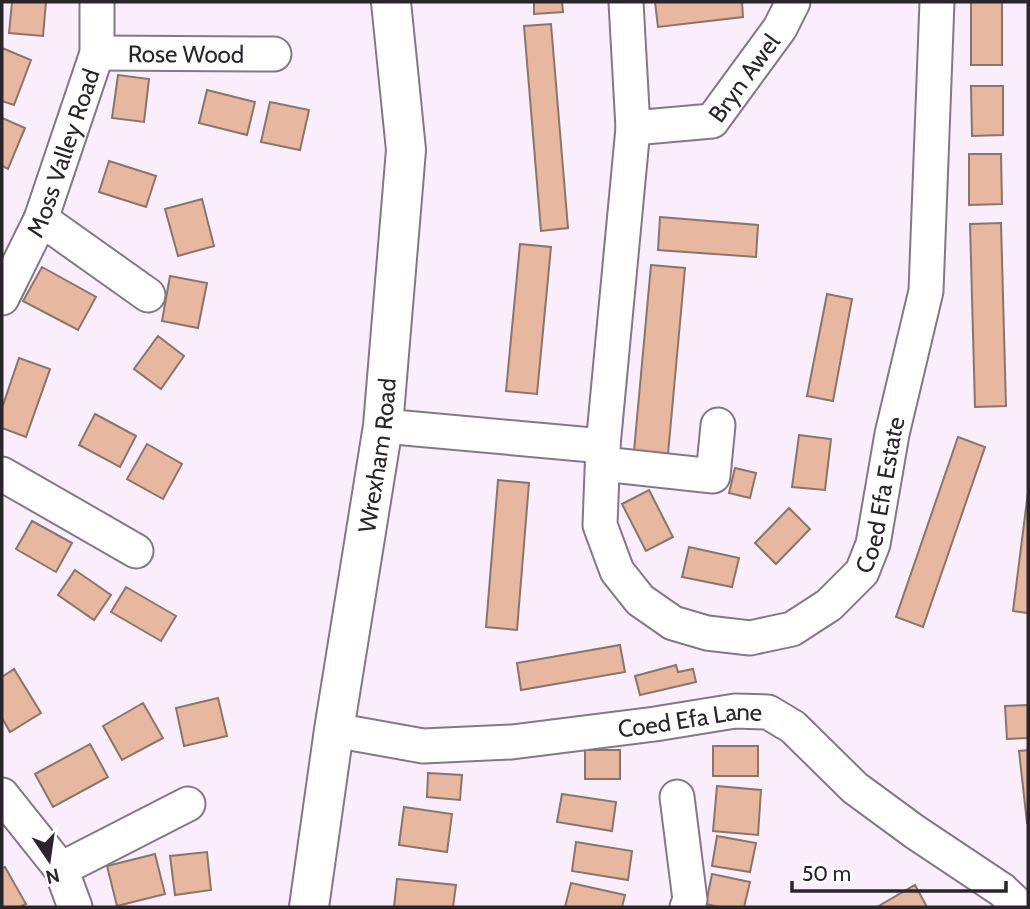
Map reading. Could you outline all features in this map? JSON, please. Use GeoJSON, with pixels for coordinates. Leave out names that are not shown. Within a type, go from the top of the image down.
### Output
{"type":"FeatureCollection","features":[{"type":"Feature","properties":{"kind":"main road","name":"Wrexham Road"},"geometry":{"type":"LineString","coordinates":[[309,907],[334,730],[383,426],[406,150],[391,2]]}},
{"type":"Feature","properties":{"kind":"street","name":"Moss Valley Road"},"geometry":{"type":"LineString","coordinates":[[2,298],[41,219],[97,53],[97,2]]}},
{"type":"Feature","properties":{"kind":"street","name":"Coed Efa Estate"},"geometry":{"type":"LineString","coordinates":[[626,2],[633,128],[603,455],[600,525],[617,571],[639,600],[673,623],[706,633],[750,638],[792,629],[829,606],[862,572],[873,544],[892,434],[926,291],[937,2]]}},
{"type":"Feature","properties":{"kind":"street","name":"Bryn Awel"},"geometry":{"type":"LineString","coordinates":[[633,128],[712,121],[780,28],[793,2]]}},
{"type":"Feature","properties":{"kind":"street","name":"Rose Wood"},"geometry":{"type":"LineString","coordinates":[[97,53],[274,54]]}},
{"type":"Feature","properties":{"kind":"street"},"geometry":{"type":"LineString","coordinates":[[41,219],[148,295]]}},
{"type":"Feature","properties":{"kind":"street"},"geometry":{"type":"LineString","coordinates":[[383,426],[603,455],[713,476],[718,425]]}},
{"type":"Feature","properties":{"kind":"street"},"geometry":{"type":"LineString","coordinates":[[2,474],[136,551]]}},
{"type":"Feature","properties":{"kind":"street","name":"Coed Efa Lane"},"geometry":{"type":"LineString","coordinates":[[334,730],[423,746],[512,742],[735,711],[768,712],[793,727],[855,788],[1002,890],[1020,907]]}},
{"type":"Feature","properties":{"kind":"street"},"geometry":{"type":"LineString","coordinates":[[2,795],[61,869],[75,907]]}},
{"type":"Feature","properties":{"kind":"street"},"geometry":{"type":"LineString","coordinates":[[677,797],[690,900],[687,907]]}},
{"type":"Feature","properties":{"kind":"street"},"geometry":{"type":"LineString","coordinates":[[61,869],[188,804]]}},
{"type":"Feature","properties":{"kind":"building"},"geometry":{"type":"Polygon","coordinates":[[[12,2],[46,2],[43,36],[9,33],[12,2]]]}},
{"type":"Feature","properties":{"kind":"building"},"geometry":{"type":"Polygon","coordinates":[[[534,2],[562,2],[563,12],[534,14],[534,2]]]}},
{"type":"Feature","properties":{"kind":"building"},"geometry":{"type":"Polygon","coordinates":[[[655,2],[742,2],[743,17],[658,27],[655,2]]]}},
{"type":"Feature","properties":{"kind":"building"},"geometry":{"type":"Polygon","coordinates":[[[971,2],[1002,2],[1002,65],[971,65],[971,2]]]}},
{"type":"Feature","properties":{"kind":"building"},"geometry":{"type":"Polygon","coordinates":[[[551,24],[568,228],[541,231],[524,26],[551,24]]]}},
{"type":"Feature","properties":{"kind":"building"},"geometry":{"type":"Polygon","coordinates":[[[2,48],[31,60],[14,105],[2,101],[2,48]]]}},
{"type":"Feature","properties":{"kind":"building"},"geometry":{"type":"Polygon","coordinates":[[[118,75],[149,79],[144,122],[112,118],[118,75]]]}},
{"type":"Feature","properties":{"kind":"building"},"geometry":{"type":"Polygon","coordinates":[[[971,86],[1003,86],[1003,135],[972,136],[971,86]]]}},
{"type":"Feature","properties":{"kind":"building"},"geometry":{"type":"Polygon","coordinates":[[[207,90],[255,102],[247,135],[199,123],[207,90]]]}},
{"type":"Feature","properties":{"kind":"building"},"geometry":{"type":"Polygon","coordinates":[[[270,102],[309,110],[300,150],[261,142],[270,102]]]}},
{"type":"Feature","properties":{"kind":"building"},"geometry":{"type":"Polygon","coordinates":[[[2,118],[25,128],[8,169],[2,166],[2,118]]]}},
{"type":"Feature","properties":{"kind":"building"},"geometry":{"type":"Polygon","coordinates":[[[969,154],[1001,154],[1002,204],[969,205],[969,154]]]}},
{"type":"Feature","properties":{"kind":"building"},"geometry":{"type":"Polygon","coordinates":[[[109,161],[156,176],[146,207],[99,192],[109,161]]]}},
{"type":"Feature","properties":{"kind":"building"},"geometry":{"type":"Polygon","coordinates":[[[202,199],[214,246],[178,256],[165,209],[202,199]]]}},
{"type":"Feature","properties":{"kind":"building"},"geometry":{"type":"Polygon","coordinates":[[[660,217],[758,225],[756,257],[658,250],[660,217]]]}},
{"type":"Feature","properties":{"kind":"building"},"geometry":{"type":"Polygon","coordinates":[[[1001,223],[1006,406],[975,407],[970,224],[1001,223]]]}},
{"type":"Feature","properties":{"kind":"building"},"geometry":{"type":"Polygon","coordinates":[[[520,244],[551,247],[537,394],[506,391],[520,244]]]}},
{"type":"Feature","properties":{"kind":"building"},"geometry":{"type":"Polygon","coordinates":[[[651,265],[685,268],[668,454],[634,451],[651,265]]]}},
{"type":"Feature","properties":{"kind":"building"},"geometry":{"type":"Polygon","coordinates":[[[42,267],[96,297],[78,330],[23,301],[42,267]]]}},
{"type":"Feature","properties":{"kind":"building"},"geometry":{"type":"Polygon","coordinates":[[[170,276],[207,283],[198,328],[162,321],[170,276]]]}},
{"type":"Feature","properties":{"kind":"building"},"geometry":{"type":"Polygon","coordinates":[[[827,294],[852,299],[833,401],[807,396],[827,294]]]}},
{"type":"Feature","properties":{"kind":"building"},"geometry":{"type":"Polygon","coordinates":[[[158,336],[184,356],[161,389],[134,369],[158,336]]]}},
{"type":"Feature","properties":{"kind":"building"},"geometry":{"type":"Polygon","coordinates":[[[19,358],[50,369],[26,437],[2,428],[2,408],[19,358]]]}},
{"type":"Feature","properties":{"kind":"building"},"geometry":{"type":"Polygon","coordinates":[[[95,414],[136,436],[120,467],[79,445],[95,414]]]}},
{"type":"Feature","properties":{"kind":"building"},"geometry":{"type":"Polygon","coordinates":[[[799,435],[831,439],[825,490],[792,487],[799,435]]]}},
{"type":"Feature","properties":{"kind":"building"},"geometry":{"type":"Polygon","coordinates":[[[958,437],[985,447],[923,627],[896,617],[958,437]]]}},
{"type":"Feature","properties":{"kind":"building"},"geometry":{"type":"Polygon","coordinates":[[[147,444],[182,464],[163,499],[127,479],[147,444]]]}},
{"type":"Feature","properties":{"kind":"building"},"geometry":{"type":"Polygon","coordinates":[[[735,468],[756,473],[750,498],[729,493],[735,468]]]}},
{"type":"Feature","properties":{"kind":"building"},"geometry":{"type":"Polygon","coordinates":[[[498,480],[529,483],[517,630],[486,627],[498,480]]]}},
{"type":"Feature","properties":{"kind":"building"},"geometry":{"type":"Polygon","coordinates":[[[649,490],[673,537],[646,551],[622,504],[649,490]]]}},
{"type":"Feature","properties":{"kind":"building"},"geometry":{"type":"Polygon","coordinates":[[[1028,492],[1028,613],[1013,611],[1028,492]]]}},
{"type":"Feature","properties":{"kind":"building"},"geometry":{"type":"Polygon","coordinates":[[[789,508],[810,529],[776,564],[755,543],[789,508]]]}},
{"type":"Feature","properties":{"kind":"building"},"geometry":{"type":"Polygon","coordinates":[[[32,521],[72,543],[56,572],[16,549],[32,521]]]}},
{"type":"Feature","properties":{"kind":"building"},"geometry":{"type":"Polygon","coordinates":[[[689,547],[739,558],[732,587],[682,577],[689,547]]]}},
{"type":"Feature","properties":{"kind":"building"},"geometry":{"type":"Polygon","coordinates":[[[75,570],[111,595],[94,620],[58,595],[75,570]]]}},
{"type":"Feature","properties":{"kind":"building"},"geometry":{"type":"Polygon","coordinates":[[[126,587],[176,616],[161,641],[111,612],[126,587]]]}},
{"type":"Feature","properties":{"kind":"building"},"geometry":{"type":"Polygon","coordinates":[[[620,645],[625,672],[521,690],[517,663],[620,645]]]}},
{"type":"Feature","properties":{"kind":"building"},"geometry":{"type":"Polygon","coordinates":[[[676,665],[678,672],[693,669],[696,682],[640,695],[635,676],[676,665]]]}},
{"type":"Feature","properties":{"kind":"building"},"geometry":{"type":"Polygon","coordinates":[[[14,669],[41,713],[10,732],[2,718],[2,677],[14,669]]]}},
{"type":"Feature","properties":{"kind":"building"},"geometry":{"type":"Polygon","coordinates":[[[218,698],[227,736],[184,746],[176,708],[218,698]]]}},
{"type":"Feature","properties":{"kind":"building"},"geometry":{"type":"Polygon","coordinates":[[[143,703],[163,738],[122,760],[103,726],[143,703]]]}},
{"type":"Feature","properties":{"kind":"building"},"geometry":{"type":"Polygon","coordinates":[[[1028,705],[1028,738],[1007,739],[1005,706],[1028,705]]]}},
{"type":"Feature","properties":{"kind":"building"},"geometry":{"type":"Polygon","coordinates":[[[90,744],[108,777],[53,807],[35,774],[90,744]]]}},
{"type":"Feature","properties":{"kind":"building"},"geometry":{"type":"Polygon","coordinates":[[[713,746],[758,746],[758,776],[713,776],[713,746]]]}},
{"type":"Feature","properties":{"kind":"building"},"geometry":{"type":"Polygon","coordinates":[[[585,750],[620,750],[620,779],[585,779],[585,750]]]}},
{"type":"Feature","properties":{"kind":"building"},"geometry":{"type":"Polygon","coordinates":[[[1028,750],[1028,823],[1027,823],[1019,751],[1028,750]]]}},
{"type":"Feature","properties":{"kind":"building"},"geometry":{"type":"Polygon","coordinates":[[[428,773],[462,775],[460,800],[427,797],[428,773]]]}},
{"type":"Feature","properties":{"kind":"building"},"geometry":{"type":"Polygon","coordinates":[[[717,786],[761,790],[758,835],[713,831],[717,786]]]}},
{"type":"Feature","properties":{"kind":"building"},"geometry":{"type":"Polygon","coordinates":[[[562,794],[616,802],[612,831],[557,822],[562,794]]]}},
{"type":"Feature","properties":{"kind":"building"},"geometry":{"type":"Polygon","coordinates":[[[404,807],[452,814],[447,852],[399,845],[404,807]]]}},
{"type":"Feature","properties":{"kind":"building"},"geometry":{"type":"Polygon","coordinates":[[[717,836],[756,843],[750,872],[712,866],[717,836]]]}},
{"type":"Feature","properties":{"kind":"building"},"geometry":{"type":"Polygon","coordinates":[[[576,842],[632,851],[628,880],[572,871],[576,842]]]}},
{"type":"Feature","properties":{"kind":"building"},"geometry":{"type":"Polygon","coordinates":[[[207,852],[211,890],[175,895],[170,856],[207,852]]]}},
{"type":"Feature","properties":{"kind":"building"},"geometry":{"type":"Polygon","coordinates":[[[155,854],[165,894],[117,906],[107,866],[155,854]]]}},
{"type":"Feature","properties":{"kind":"building"},"geometry":{"type":"Polygon","coordinates":[[[5,867],[26,904],[20,907],[2,907],[2,868],[5,867]]]}},
{"type":"Feature","properties":{"kind":"building"},"geometry":{"type":"Polygon","coordinates":[[[712,874],[750,882],[744,907],[706,904],[712,874]]]}},
{"type":"Feature","properties":{"kind":"building"},"geometry":{"type":"Polygon","coordinates":[[[397,879],[456,885],[453,907],[394,907],[397,879]]]}},
{"type":"Feature","properties":{"kind":"building"},"geometry":{"type":"Polygon","coordinates":[[[571,883],[625,895],[622,907],[565,907],[571,883]]]}},
{"type":"Feature","properties":{"kind":"building"},"geometry":{"type":"Polygon","coordinates":[[[915,885],[927,907],[877,907],[915,885]]]}}]}
